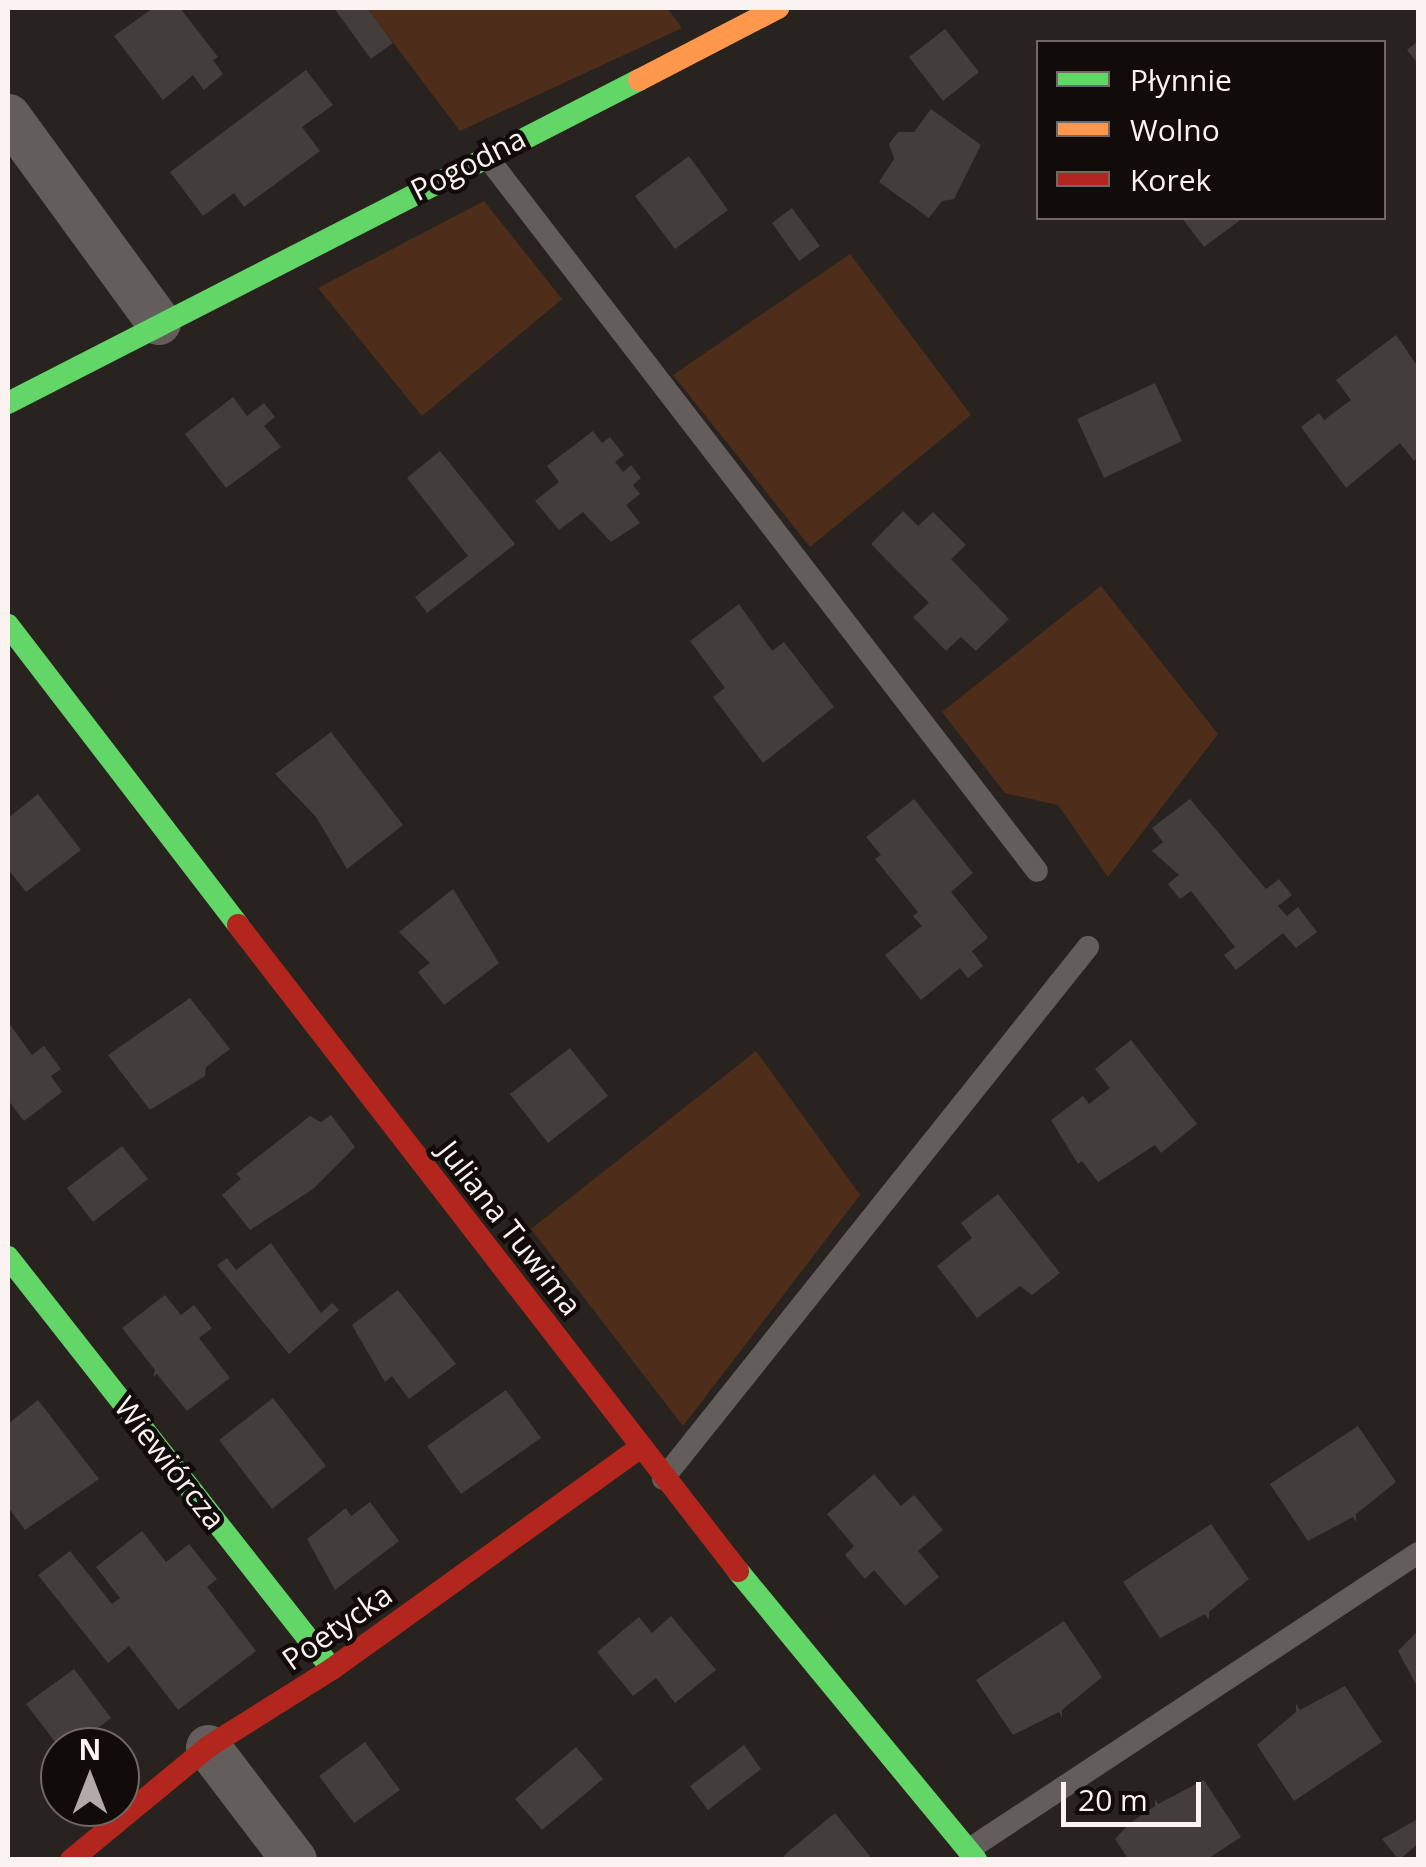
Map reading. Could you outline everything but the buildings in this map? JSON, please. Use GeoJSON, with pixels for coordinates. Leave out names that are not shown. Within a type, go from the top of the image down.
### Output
{"type":"FeatureCollection","features":[{"type":"Feature","properties":{"kind":"street","name":"Pogodna"},"geometry":{"type":"LineString","coordinates":[[8,403],[158,322],[778,8]]}},
{"type":"Feature","properties":{"kind":"street"},"geometry":{"type":"LineString","coordinates":[[8,116],[158,322]]}},
{"type":"Feature","properties":{"kind":"street","name":"Juliana Tuwima"},"geometry":{"type":"LineString","coordinates":[[8,625],[663,1479],[972,1855]]}},
{"type":"Feature","properties":{"kind":"street","name":"Wiewiórcza"},"geometry":{"type":"LineString","coordinates":[[8,1257],[332,1669]]}},
{"type":"Feature","properties":{"kind":"street","name":"Poetycka"},"geometry":{"type":"LineString","coordinates":[[71,1860],[208,1747],[332,1669],[640,1447]]}},
{"type":"Feature","properties":{"kind":"street"},"geometry":{"type":"LineString","coordinates":[[208,1747],[294,1860]]}},
{"type":"Feature","properties":{"kind":"lane"},"geometry":{"type":"LineString","coordinates":[[486,156],[1037,871]]}},
{"type":"Feature","properties":{"kind":"lane"},"geometry":{"type":"LineString","coordinates":[[663,1479],[1088,947]]}},
{"type":"Feature","properties":{"kind":"lane"},"geometry":{"type":"LineString","coordinates":[[972,1855],[1418,1553]]}},
{"type":"Feature","properties":{"kind":"shaded area"},"geometry":{"type":"Polygon","coordinates":[[[367,8],[667,8],[682,28],[460,131],[367,8]]]}},
{"type":"Feature","properties":{"kind":"shaded area"},"geometry":{"type":"Polygon","coordinates":[[[484,201],[562,299],[422,416],[318,288],[484,201]]]}},
{"type":"Feature","properties":{"kind":"shaded area"},"geometry":{"type":"Polygon","coordinates":[[[850,254],[971,415],[810,547],[673,375],[850,254]]]}},
{"type":"Feature","properties":{"kind":"shaded area"},"geometry":{"type":"Polygon","coordinates":[[[1101,586],[1218,734],[1108,877],[1058,805],[1005,793],[942,712],[1101,586]]]}},
{"type":"Feature","properties":{"kind":"shaded area"},"geometry":{"type":"Polygon","coordinates":[[[756,1051],[860,1195],[683,1426],[531,1229],[756,1051]]]}},
{"type":"Feature","properties":{"kind":"traffic: fast"},"geometry":{"type":"LineString","coordinates":[[8,403],[639,80]]}},
{"type":"Feature","properties":{"kind":"traffic: fast"},"geometry":{"type":"LineString","coordinates":[[8,625],[238,925]]}},
{"type":"Feature","properties":{"kind":"traffic: fast"},"geometry":{"type":"LineString","coordinates":[[8,1257],[332,1669]]}},
{"type":"Feature","properties":{"kind":"traffic: fast"},"geometry":{"type":"LineString","coordinates":[[738,1571],[976,1860]]}},
{"type":"Feature","properties":{"kind":"traffic: slow"},"geometry":{"type":"LineString","coordinates":[[639,80],[778,8]]}},
{"type":"Feature","properties":{"kind":"traffic: jam"},"geometry":{"type":"LineString","coordinates":[[238,925],[738,1571]]}},
{"type":"Feature","properties":{"kind":"traffic: jam"},"geometry":{"type":"LineString","coordinates":[[71,1860],[208,1747],[332,1669],[641,1447]]}}]}
